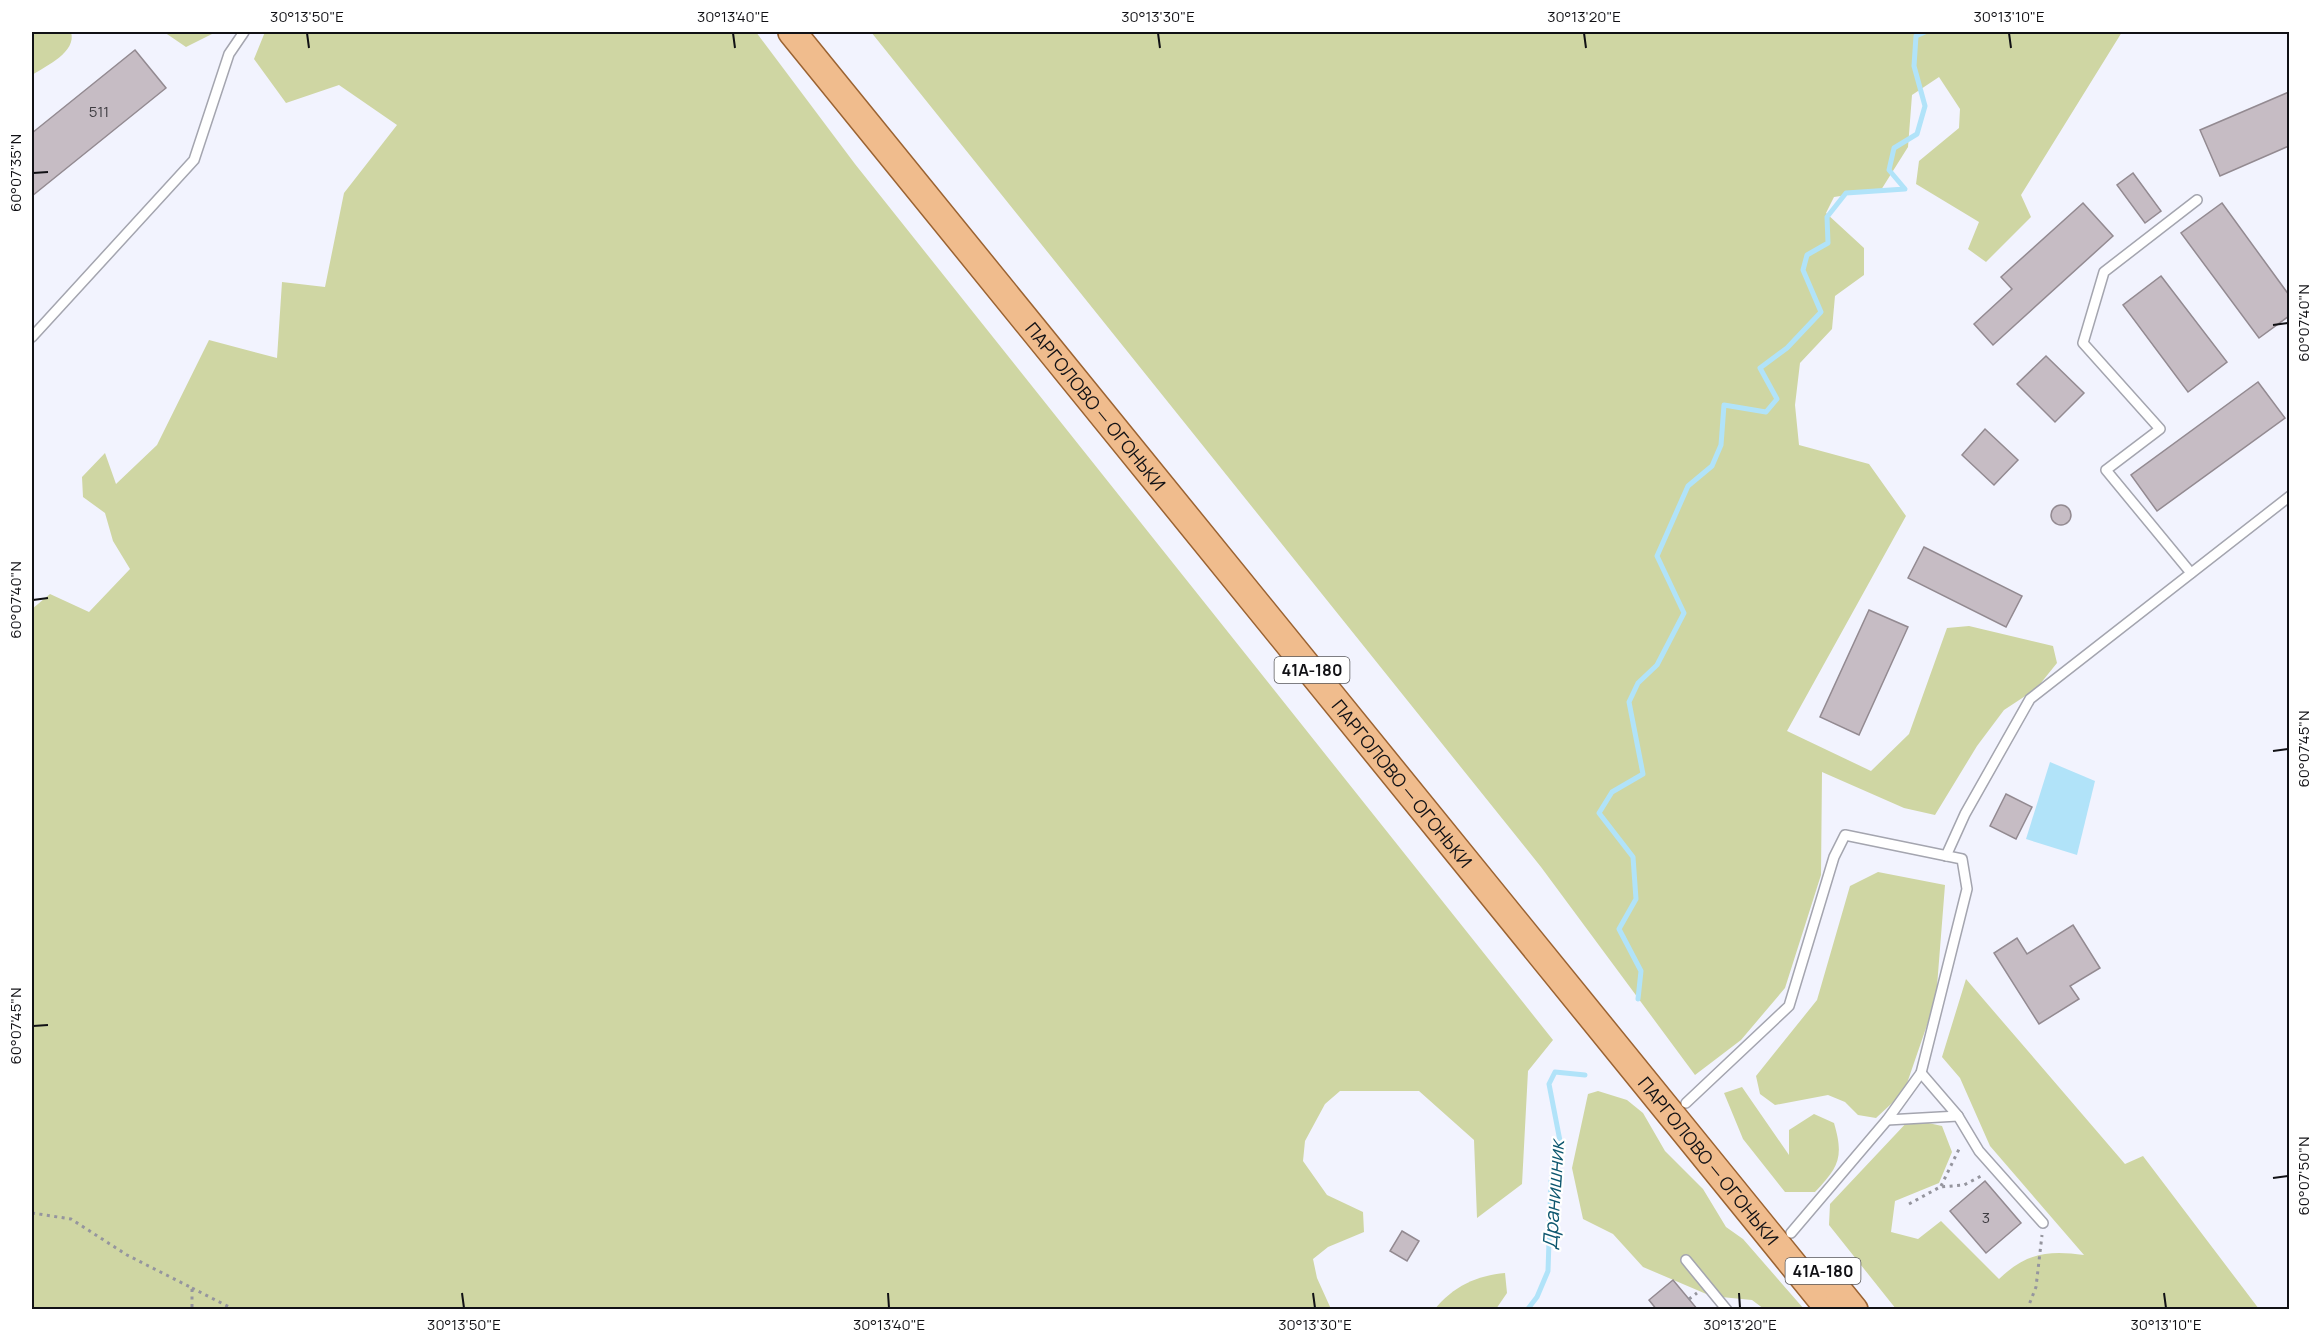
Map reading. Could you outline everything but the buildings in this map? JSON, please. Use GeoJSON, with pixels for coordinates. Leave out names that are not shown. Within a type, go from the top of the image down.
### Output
{"type":"FeatureCollection","features":[{"type":"Feature","properties":{"kind":"main road","name":"ПАРГОЛОВО — ОГОНЬКИ"},"geometry":{"type":"LineString","coordinates":[[792,32],[1830,1310]]}},
{"type":"Feature","properties":{"kind":"main road","name":"ПАРГОЛОВО — ОГОНЬКИ"},"geometry":{"type":"LineString","coordinates":[[816,32],[1854,1310]]}},
{"type":"Feature","properties":{"kind":"lane"},"geometry":{"type":"LineString","coordinates":[[32,337],[194,160],[229,54],[244,32]]}},
{"type":"Feature","properties":{"kind":"lane"},"geometry":{"type":"LineString","coordinates":[[2191,573],[2106,470],[2160,429],[2083,343],[2104,272],[2197,200]]}},
{"type":"Feature","properties":{"kind":"lane"},"geometry":{"type":"LineString","coordinates":[[1946,856],[1965,814],[2030,699],[2289,496]]}},
{"type":"Feature","properties":{"kind":"lane"},"geometry":{"type":"LineString","coordinates":[[1686,1102],[1789,1005],[1834,857],[1845,835],[1962,859],[1967,889],[1921,1073],[1887,1120],[1791,1233]]}},
{"type":"Feature","properties":{"kind":"lane"},"geometry":{"type":"LineString","coordinates":[[1921,1073],[1958,1116],[1979,1151],[2043,1223]]}},
{"type":"Feature","properties":{"kind":"lane"},"geometry":{"type":"LineString","coordinates":[[1887,1120],[1958,1116]]}},
{"type":"Feature","properties":{"kind":"lane"},"geometry":{"type":"LineString","coordinates":[[1686,1260],[1727,1310]]}},
{"type":"Feature","properties":{"kind":"path"},"geometry":{"type":"LineString","coordinates":[[1940,1187],[1968,1132]]}},
{"type":"Feature","properties":{"kind":"path"},"geometry":{"type":"LineString","coordinates":[[1909,1204],[1940,1187],[1964,1185],[1995,1169]]}},
{"type":"Feature","properties":{"kind":"path"},"geometry":{"type":"LineString","coordinates":[[32,1213],[71,1219],[128,1255],[235,1310]]}},
{"type":"Feature","properties":{"kind":"path"},"geometry":{"type":"LineString","coordinates":[[2027,1310],[2036,1287],[2043,1223]]}},
{"type":"Feature","properties":{"kind":"path"},"geometry":{"type":"LineString","coordinates":[[192,1288],[192,1310]]}},
{"type":"Feature","properties":{"kind":"green space"},"geometry":{"type":"Polygon","coordinates":[[[32,32],[71,32],[72,39],[59,58],[32,75],[32,32]]]}},
{"type":"Feature","properties":{"kind":"green space"},"geometry":{"type":"Polygon","coordinates":[[[164,32],[216,32],[186,47],[164,32]]]}},
{"type":"Feature","properties":{"kind":"green space"},"geometry":{"type":"Polygon","coordinates":[[[265,32],[756,32],[855,164],[1553,1040],[1528,1071],[1522,1184],[1477,1218],[1474,1140],[1419,1091],[1340,1091],[1325,1104],[1305,1141],[1303,1161],[1327,1195],[1363,1212],[1364,1232],[1328,1247],[1313,1259],[1317,1278],[1331,1309],[32,1309],[32,609],[50,594],[89,612],[130,569],[113,541],[105,513],[83,497],[82,477],[105,453],[116,484],[157,445],[209,340],[277,358],[282,282],[325,287],[344,193],[397,125],[339,85],[286,103],[254,59],[265,32]]]}},
{"type":"Feature","properties":{"kind":"green space"},"geometry":{"type":"Polygon","coordinates":[[[871,32],[2122,32],[2021,195],[2031,217],[1986,262],[1968,249],[1979,222],[1916,184],[1919,161],[1959,128],[1960,109],[1939,77],[1912,95],[1908,147],[1881,190],[1834,197],[1826,213],[1864,248],[1864,275],[1835,296],[1832,329],[1800,363],[1795,405],[1799,445],[1869,464],[1906,516],[1787,731],[1871,771],[1909,734],[1947,628],[1969,626],[2053,646],[2057,663],[2036,689],[2004,710],[1977,746],[1935,815],[1904,808],[1822,772],[1821,875],[1785,988],[1741,1040],[1695,1075],[1541,867],[871,32]]]}},
{"type":"Feature","properties":{"kind":"green space"},"geometry":{"type":"Polygon","coordinates":[[[1878,872],[1945,885],[1936,999],[1904,1092],[1876,1118],[1858,1115],[1845,1102],[1828,1095],[1775,1105],[1760,1094],[1756,1076],[1817,1000],[1850,886],[1878,872]]]}},
{"type":"Feature","properties":{"kind":"green space"},"geometry":{"type":"Polygon","coordinates":[[[1966,979],[2125,1164],[2143,1156],[2259,1309],[1896,1309],[1829,1225],[1830,1204],[1910,1119],[1942,1126],[1952,1152],[1939,1183],[1895,1201],[1891,1232],[1918,1239],[1941,1221],[1999,1279],[2009,1270],[2038,1255],[2059,1253],[2084,1255],[1990,1146],[1960,1078],[1942,1057],[1966,979]]]}},
{"type":"Feature","properties":{"kind":"green space"},"geometry":{"type":"Polygon","coordinates":[[[1742,1087],[1789,1155],[1789,1130],[1814,1114],[1834,1123],[1839,1145],[1837,1161],[1815,1192],[1785,1192],[1743,1139],[1724,1093],[1742,1087]]]}},
{"type":"Feature","properties":{"kind":"green space"},"geometry":{"type":"Polygon","coordinates":[[[1598,1091],[1627,1100],[1643,1113],[1665,1151],[1703,1189],[1726,1227],[1743,1239],[1804,1309],[1764,1309],[1752,1300],[1711,1296],[1643,1267],[1613,1234],[1583,1219],[1572,1168],[1588,1094],[1598,1091]]]}},
{"type":"Feature","properties":{"kind":"green space"},"geometry":{"type":"Polygon","coordinates":[[[1505,1273],[1507,1293],[1496,1309],[1435,1309],[1449,1294],[1475,1279],[1505,1273]]]}},
{"type":"Feature","properties":{"kind":"water"},"geometry":{"type":"Polygon","coordinates":[[[2050,762],[2095,781],[2077,855],[2026,839],[2050,762]]]}},
{"type":"Feature","properties":{"kind":"waterway","name":"Дранишник"},"geometry":{"type":"LineString","coordinates":[[1638,999],[1641,971],[1619,929],[1636,899],[1633,857],[1599,813],[1612,792],[1643,774],[1629,702],[1638,683],[1657,665],[1684,613],[1657,556],[1688,486],[1712,466],[1721,445],[1724,405],[1766,412],[1777,399],[1760,368],[1787,348],[1821,312],[1803,270],[1807,255],[1828,243],[1827,217],[1846,193],[1905,189],[1889,170],[1894,148],[1917,134],[1925,106],[1914,66],[1916,36],[1925,32]]}},
{"type":"Feature","properties":{"kind":"waterway","name":"Дранишник"},"geometry":{"type":"LineString","coordinates":[[1527,1310],[1537,1297],[1548,1271],[1551,1181],[1560,1141],[1549,1084],[1555,1072],[1585,1075]]}}]}
